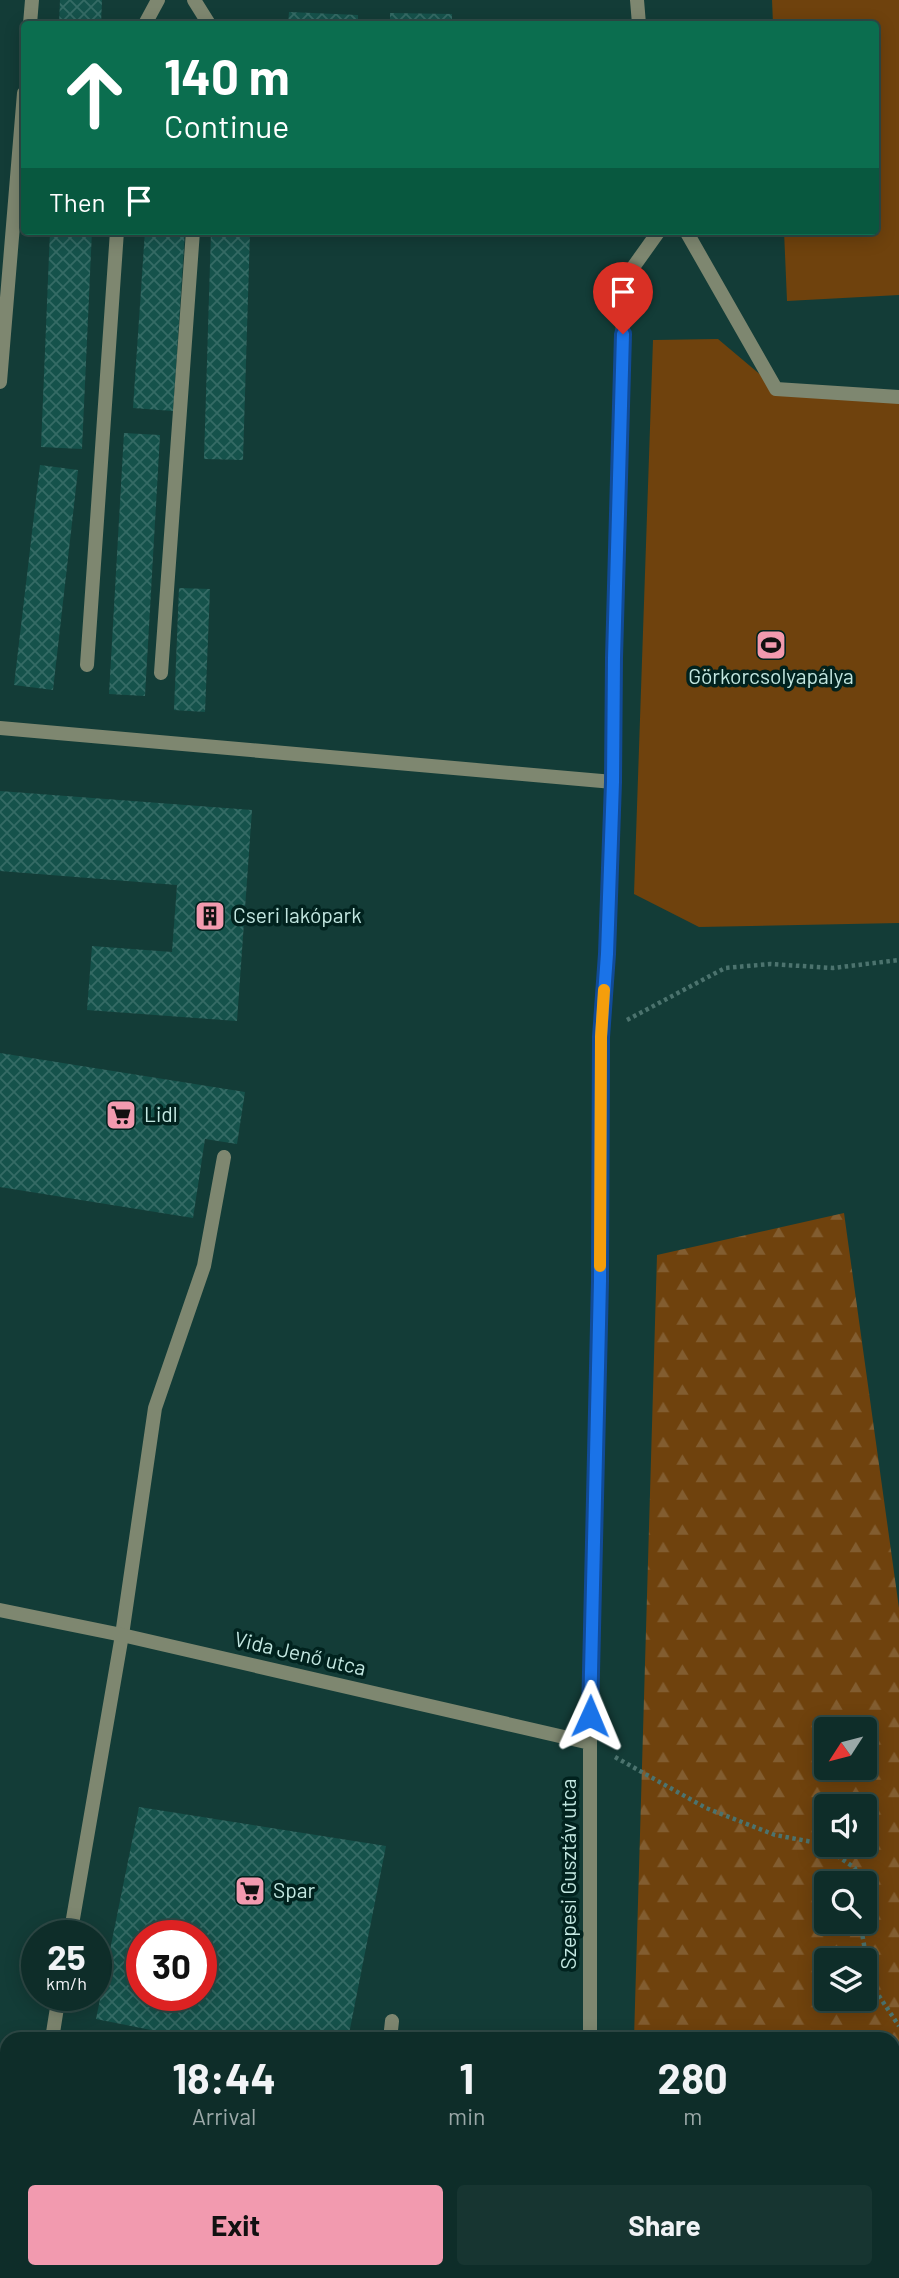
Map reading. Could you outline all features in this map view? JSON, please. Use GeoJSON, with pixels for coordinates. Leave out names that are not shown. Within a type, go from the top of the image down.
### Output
{"type":"FeatureCollection","features":[{"type":"Feature","properties":{"kind":"street"},"geometry":{"type":"LineString","coordinates":[[30,21],[32,0]]}},
{"type":"Feature","properties":{"kind":"street"},"geometry":{"type":"LineString","coordinates":[[146,21],[158,0]]}},
{"type":"Feature","properties":{"kind":"street"},"geometry":{"type":"LineString","coordinates":[[194,0],[206,21]]}},
{"type":"Feature","properties":{"kind":"street"},"geometry":{"type":"LineString","coordinates":[[637,0],[639,21]]}},
{"type":"Feature","properties":{"kind":"street"},"geometry":{"type":"LineString","coordinates":[[0,382],[21,129]]}},
{"type":"Feature","properties":{"kind":"street"},"geometry":{"type":"LineString","coordinates":[[87,665],[117,235]]}},
{"type":"Feature","properties":{"kind":"street"},"geometry":{"type":"LineString","coordinates":[[161,673],[193,235]]}},
{"type":"Feature","properties":{"kind":"street","name":"Szepesi Gusztáv utca"},"geometry":{"type":"LineString","coordinates":[[590,2032],[590,1743],[600,1281],[601,1037],[613,782],[624,280],[656,235]]}},
{"type":"Feature","properties":{"kind":"street"},"geometry":{"type":"LineString","coordinates":[[688,235],[776,388],[899,397]]}},
{"type":"Feature","properties":{"kind":"street"},"geometry":{"type":"LineString","coordinates":[[0,728],[613,782]]}},
{"type":"Feature","properties":{"kind":"street"},"geometry":{"type":"LineString","coordinates":[[73,1920],[122,1635],[155,1408],[204,1266],[224,1157]]}},
{"type":"Feature","properties":{"kind":"street","name":"Vida Jenő utca"},"geometry":{"type":"LineString","coordinates":[[0,1610],[122,1635],[590,1743]]}},
{"type":"Feature","properties":{"kind":"street"},"geometry":{"type":"LineString","coordinates":[[53,2032],[56,2011]]}},
{"type":"Feature","properties":{"kind":"street"},"geometry":{"type":"LineString","coordinates":[[391,2032],[392,2021]]}},
{"type":"Feature","properties":{"kind":"path"},"geometry":{"type":"LineString","coordinates":[[601,1037],[629,1018],[725,968],[770,964],[834,968],[899,960]]}},
{"type":"Feature","properties":{"kind":"path"},"geometry":{"type":"LineString","coordinates":[[590,1743],[706,1808],[775,1835],[818,1843],[855,1868],[855,1871]]}},
{"type":"Feature","properties":{"kind":"path"},"geometry":{"type":"LineString","coordinates":[[862,1934],[871,1984],[899,2026]]}},
{"type":"Feature","properties":{"kind":"green space"},"geometry":{"type":"Polygon","coordinates":[[[772,0],[899,0],[899,295],[787,301],[784,235],[879,235],[879,21],[773,21],[772,0]]]}},
{"type":"Feature","properties":{"kind":"green space","name":"Görkorcsolyapálya"},"geometry":{"type":"Polygon","coordinates":[[[718,339],[776,388],[899,397],[899,923],[699,927],[634,894],[653,340],[718,339]]]}},
{"type":"Feature","properties":{"kind":"green space"},"geometry":{"type":"Polygon","coordinates":[[[844,1213],[899,1608],[899,2032],[634,2032],[657,1255],[844,1213]]]}},
{"type":"Feature","properties":{"kind":"building"},"geometry":{"type":"Polygon","coordinates":[[[60,0],[102,0],[101,21],[59,21],[60,0]]]}},
{"type":"Feature","properties":{"kind":"building"},"geometry":{"type":"Polygon","coordinates":[[[289,12],[358,15],[358,21],[288,21],[289,12]]]}},
{"type":"Feature","properties":{"kind":"building"},"geometry":{"type":"Polygon","coordinates":[[[390,13],[452,14],[452,21],[390,21],[390,13]]]}},
{"type":"Feature","properties":{"kind":"building"},"geometry":{"type":"Polygon","coordinates":[[[50,235],[92,235],[82,449],[41,447],[50,235]]]}},
{"type":"Feature","properties":{"kind":"building"},"geometry":{"type":"Polygon","coordinates":[[[145,235],[185,235],[173,411],[133,408],[145,235]]]}},
{"type":"Feature","properties":{"kind":"building"},"geometry":{"type":"Polygon","coordinates":[[[211,235],[250,235],[243,460],[204,459],[211,235]]]}},
{"type":"Feature","properties":{"kind":"building"},"geometry":{"type":"Polygon","coordinates":[[[124,433],[160,435],[145,696],[109,694],[124,433]]]}},
{"type":"Feature","properties":{"kind":"building"},"geometry":{"type":"Polygon","coordinates":[[[40,465],[78,470],[53,690],[14,685],[40,465]]]}},
{"type":"Feature","properties":{"kind":"building"},"geometry":{"type":"Polygon","coordinates":[[[179,588],[210,589],[205,712],[174,710],[179,588]]]}},
{"type":"Feature","properties":{"kind":"building","name":"Cseri lakópark"},"geometry":{"type":"Polygon","coordinates":[[[0,791],[252,810],[237,1021],[87,1010],[92,946],[172,952],[177,885],[0,871],[0,791]]]}},
{"type":"Feature","properties":{"kind":"building","name":"Lidl"},"geometry":{"type":"Polygon","coordinates":[[[0,1053],[245,1092],[237,1144],[205,1139],[193,1218],[0,1187],[0,1053]]]}},
{"type":"Feature","properties":{"kind":"building","name":"Spar"},"geometry":{"type":"Polygon","coordinates":[[[139,1807],[386,1846],[349,2032],[161,2032],[96,2019],[98,2011],[112,2011],[112,1940],[139,1807]]]}},
{"type":"Feature","properties":{"kind":"slow traffic"},"geometry":{"type":"LineString","coordinates":[[600,1266],[601,1037],[604,990]]}},
{"type":"Feature","properties":{"kind":"place","name":"Görkorcsolyapálya"},"geometry":{"type":"Point","coordinates":[771,645]}},
{"type":"Feature","properties":{"kind":"place","name":"Cseri lakópark"},"geometry":{"type":"Point","coordinates":[210,916]}},
{"type":"Feature","properties":{"kind":"place","name":"Lidl"},"geometry":{"type":"Point","coordinates":[121,1115]}},
{"type":"Feature","properties":{"kind":"place","name":"Spar"},"geometry":{"type":"Point","coordinates":[250,1891]}},
{"type":"Feature","properties":{"kind":"route"},"geometry":{"type":"LineString","coordinates":[[590,1716],[600,1281],[601,1037],[613,782],[623,334]]}}]}
